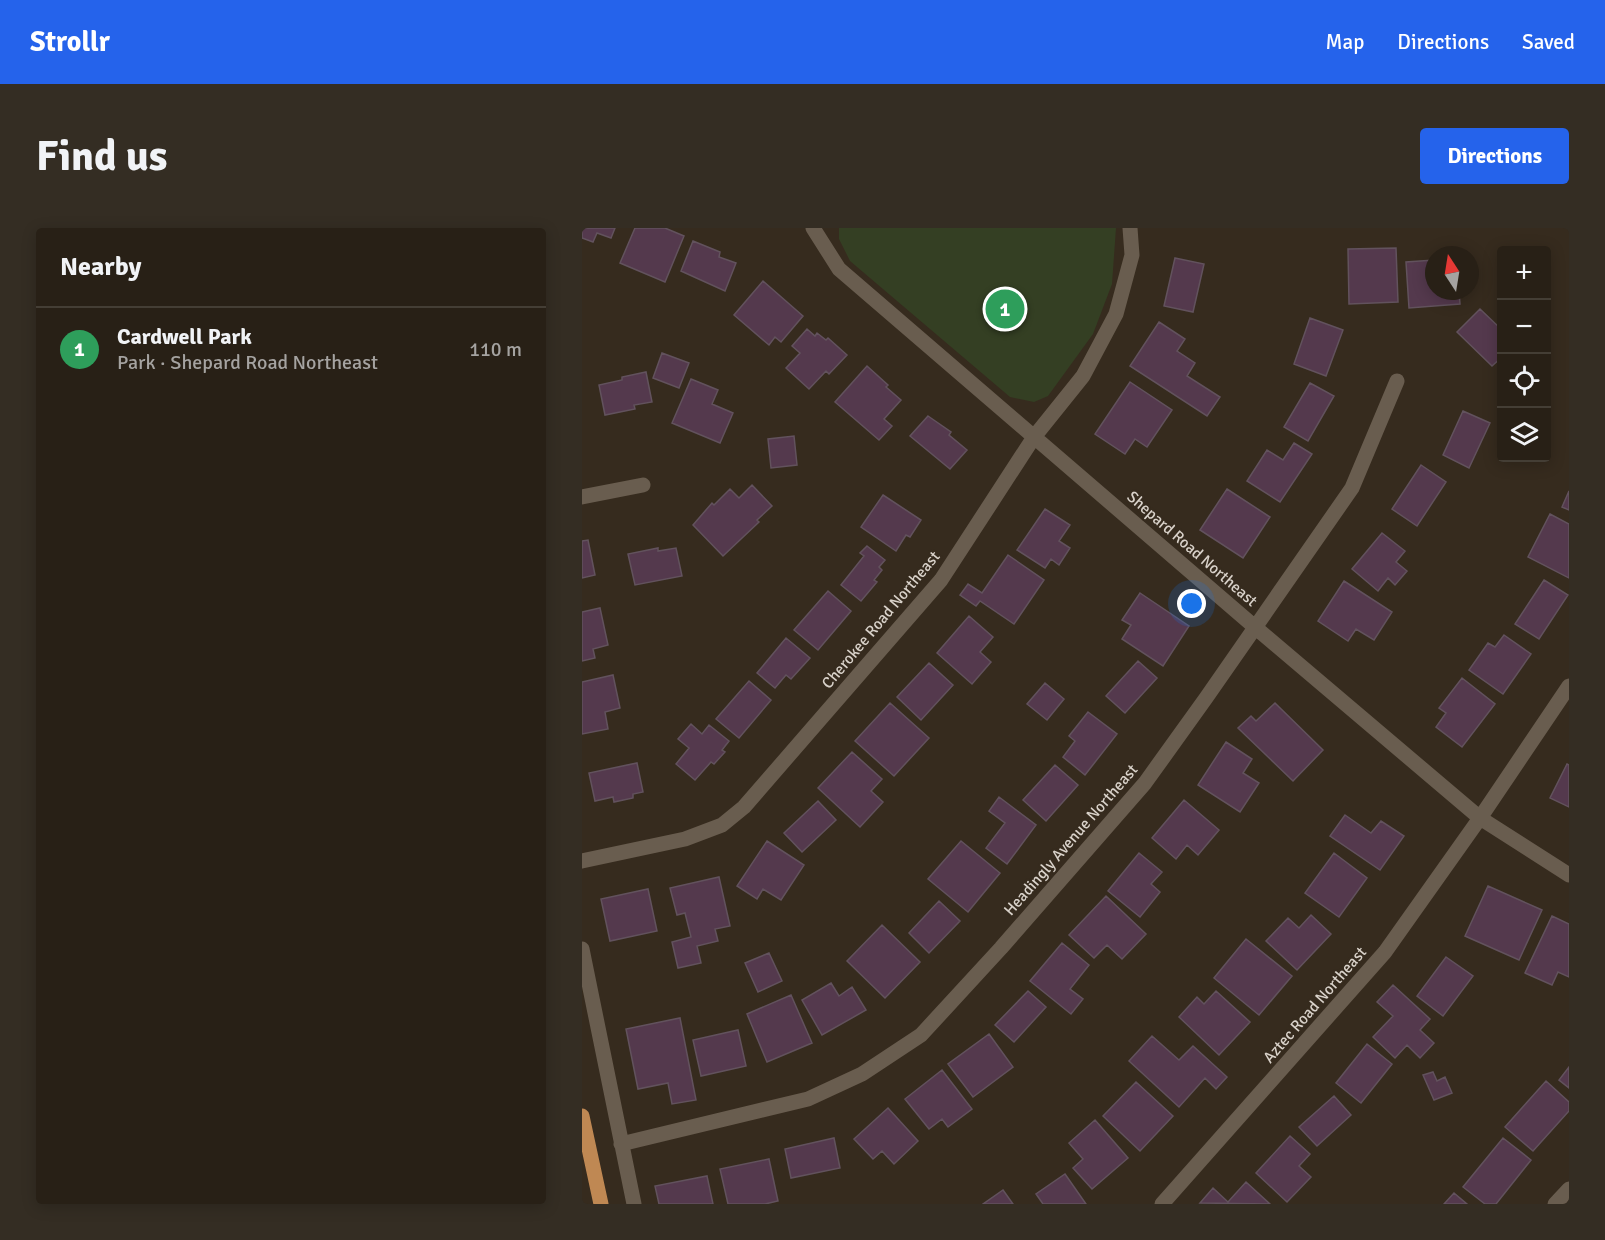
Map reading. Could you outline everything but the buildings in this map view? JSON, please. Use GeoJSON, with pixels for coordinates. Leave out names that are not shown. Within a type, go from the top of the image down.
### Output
{"type":"FeatureCollection","features":[{"type":"Feature","properties":{"kind":"main road"},"geometry":{"type":"LineString","coordinates":[[582,1116],[602,1204]]}},
{"type":"Feature","properties":{"kind":"street","name":"Shepard Road Northeast"},"geometry":{"type":"LineString","coordinates":[[813,228],[839,268],[1256,628],[1480,818],[1569,875]]}},
{"type":"Feature","properties":{"kind":"street","name":"Cherokee Road Northeast"},"geometry":{"type":"LineString","coordinates":[[582,861],[685,839],[722,825],[744,807],[941,580],[1034,437],[1083,376],[1116,314],[1132,255],[1130,228]]}},
{"type":"Feature","properties":{"kind":"street","name":"Headingly Avenue Northeast"},"geometry":{"type":"LineString","coordinates":[[621,1144],[808,1099],[862,1074],[921,1035],[1001,948],[1145,783],[1256,628],[1352,488],[1397,381]]}},
{"type":"Feature","properties":{"kind":"street"},"geometry":{"type":"LineString","coordinates":[[582,497],[643,485]]}},
{"type":"Feature","properties":{"kind":"street","name":"Aztec Road Northeast"},"geometry":{"type":"LineString","coordinates":[[1162,1204],[1385,952],[1480,818],[1569,686]]}},
{"type":"Feature","properties":{"kind":"street"},"geometry":{"type":"LineString","coordinates":[[582,949],[634,1204]]}},
{"type":"Feature","properties":{"kind":"street"},"geometry":{"type":"LineString","coordinates":[[1556,1204],[1569,1189]]}},
{"type":"Feature","properties":{"kind":"green space"},"geometry":{"type":"Polygon","coordinates":[[[839,228],[1116,228],[1112,284],[1093,334],[1048,396],[1034,402],[1010,397],[850,261],[839,239],[839,228]]]}},
{"type":"Feature","properties":{"kind":"place","name":"Cardwell Park"},"geometry":{"type":"Point","coordinates":[1005,309]}}]}
